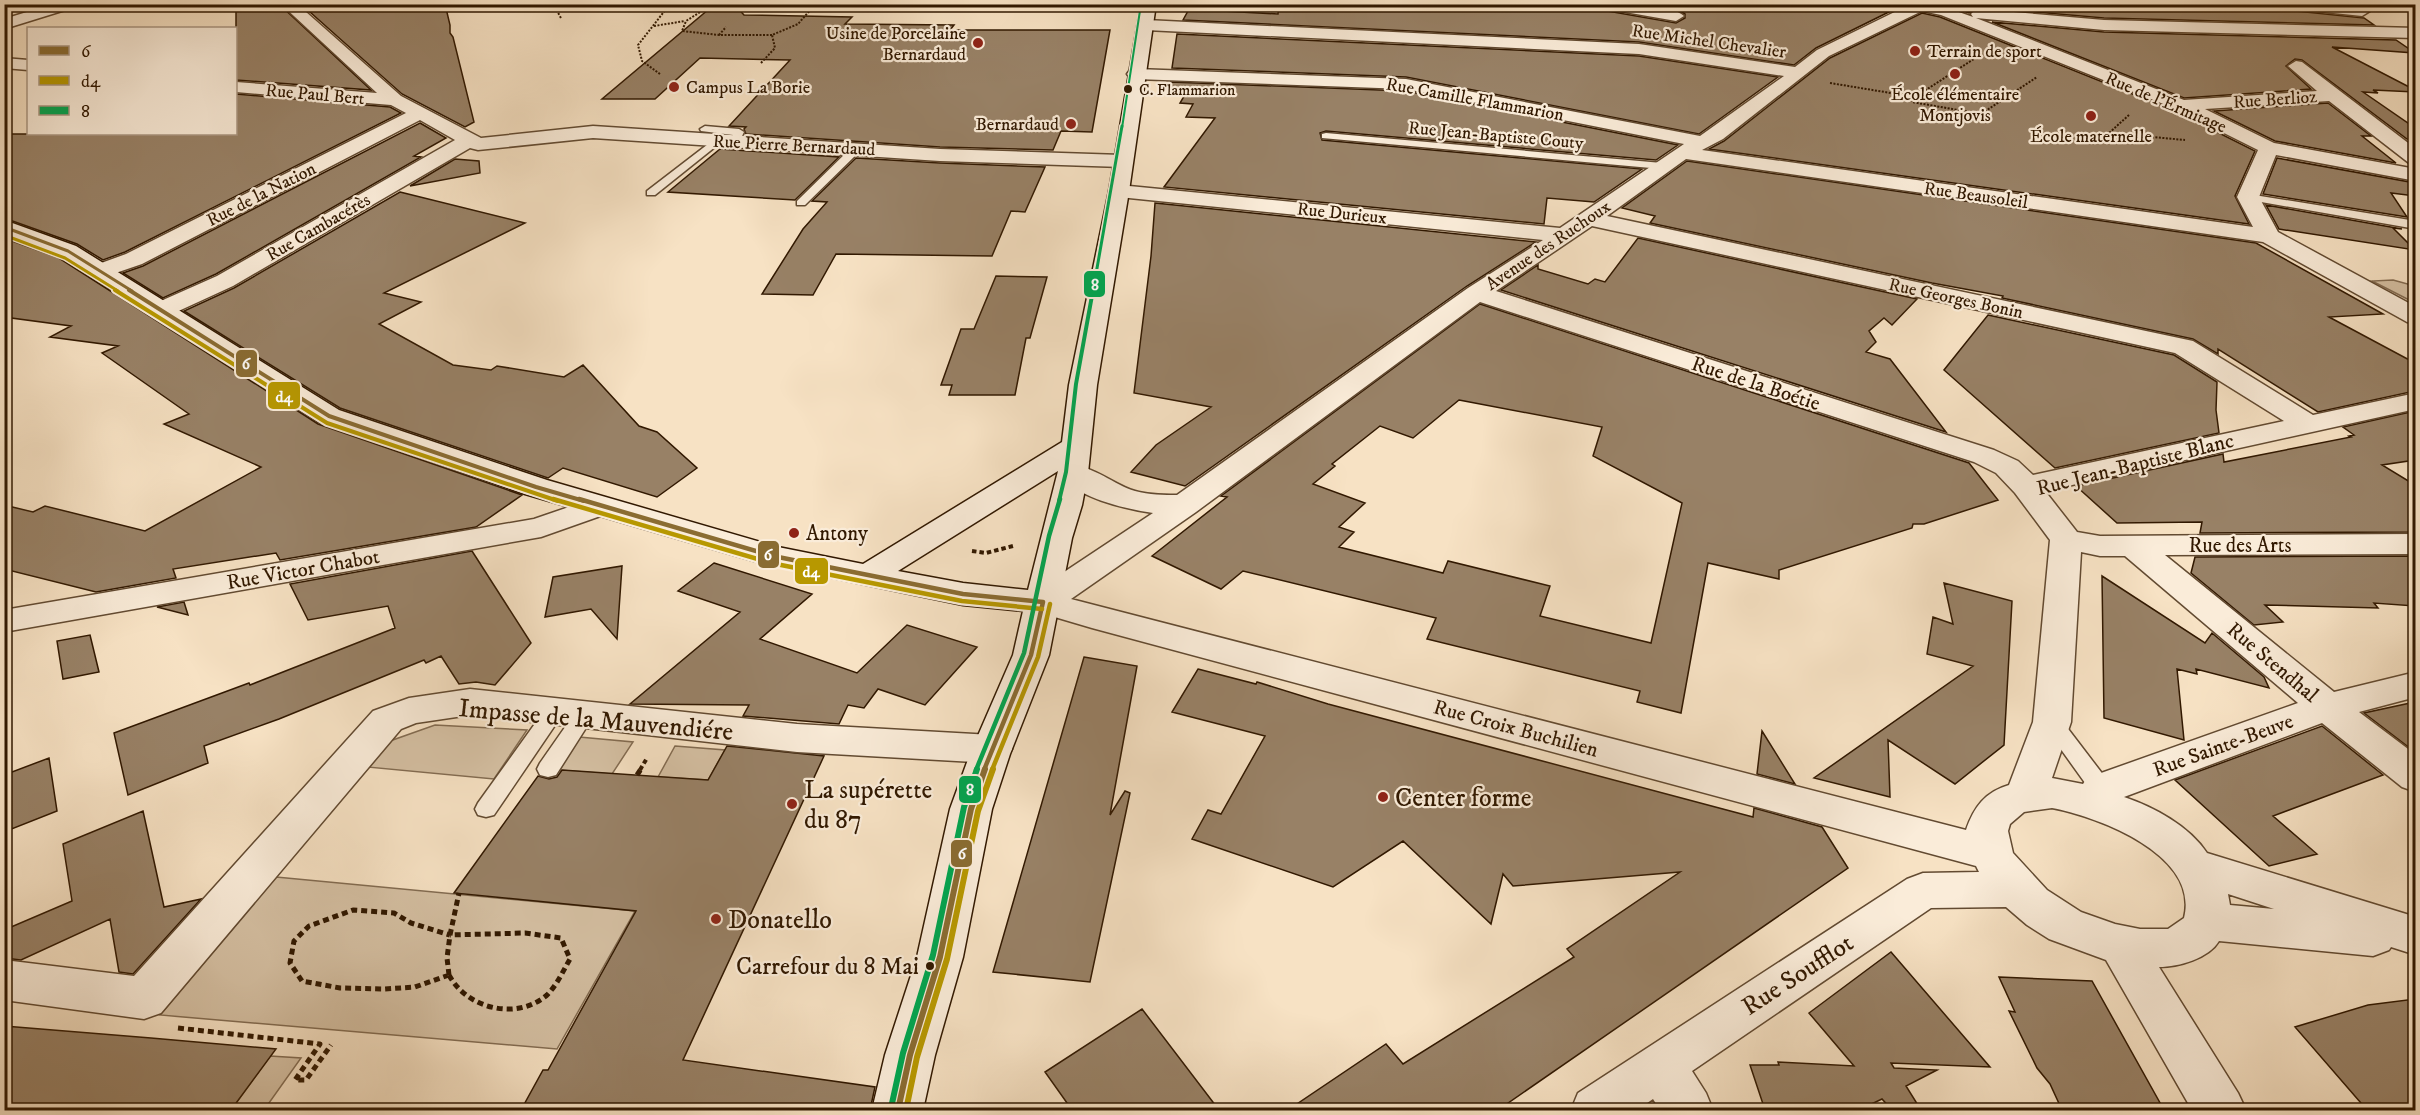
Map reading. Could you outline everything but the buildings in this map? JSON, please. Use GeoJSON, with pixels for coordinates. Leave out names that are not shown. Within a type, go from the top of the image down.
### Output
{"type":"FeatureCollection","features":[{"type":"Feature","properties":{"kind":"street"},"geometry":{"type":"LineString","coordinates":[[4,24],[70,4]]}},
{"type":"Feature","properties":{"kind":"street"},"geometry":{"type":"LineString","coordinates":[[288,4],[395,100],[447,126],[469,140]]}},
{"type":"Feature","properties":{"kind":"street"},"geometry":{"type":"LineString","coordinates":[[898,1110],[910,1056],[940,957],[971,809],[992,749],[1031,655],[1056,538],[1066,505],[1083,386],[1119,191],[1149,4]]}},
{"type":"Feature","properties":{"kind":"street"},"geometry":{"type":"LineString","coordinates":[[1602,4],[1676,16]]}},
{"type":"Feature","properties":{"kind":"street"},"geometry":{"type":"LineString","coordinates":[[1639,49],[1690,4]]}},
{"type":"Feature","properties":{"kind":"street"},"geometry":{"type":"LineString","coordinates":[[2286,4],[2375,12]]}},
{"type":"Feature","properties":{"kind":"street","name":"Rue de l'Érmitage"},"geometry":{"type":"LineString","coordinates":[[1923,5],[1945,11],[2182,105],[2269,148],[2415,175]]}},
{"type":"Feature","properties":{"kind":"street","name":"Avenue des Ruchoux"},"geometry":{"type":"LineString","coordinates":[[1043,602],[1185,505],[1477,293],[1683,154],[1799,73],[1823,53],[1879,24],[1923,5]]}},
{"type":"Feature","properties":{"kind":"street"},"geometry":{"type":"LineString","coordinates":[[1945,11],[2104,25],[2415,33]]}},
{"type":"Feature","properties":{"kind":"street","name":"Rue Michel Chevalier"},"geometry":{"type":"LineString","coordinates":[[1146,25],[1639,49],[1799,73]]}},
{"type":"Feature","properties":{"kind":"street"},"geometry":{"type":"LineString","coordinates":[[4,63],[27,65]]}},
{"type":"Feature","properties":{"kind":"street"},"geometry":{"type":"LineString","coordinates":[[2296,66],[2415,159]]}},
{"type":"Feature","properties":{"kind":"street","name":"Rue Camille Flammarion"},"geometry":{"type":"LineString","coordinates":[[1136,74],[1406,84],[1683,154]]}},
{"type":"Feature","properties":{"kind":"street","name":"Rue Paul Bert"},"geometry":{"type":"LineString","coordinates":[[237,87],[395,100]]}},
{"type":"Feature","properties":{"kind":"street","name":"Rue Berlioz"},"geometry":{"type":"LineString","coordinates":[[2182,105],[2332,95]]}},
{"type":"Feature","properties":{"kind":"street","name":"Rue de la Nation"},"geometry":{"type":"LineString","coordinates":[[101,271],[134,259],[420,113]]}},
{"type":"Feature","properties":{"kind":"street","name":"Rue Pierre Bernardaud"},"geometry":{"type":"LineString","coordinates":[[469,140],[478,144],[495,144],[566,133],[593,132],[718,137],[856,149],[1029,159],[1122,161]]}},
{"type":"Feature","properties":{"kind":"street","name":"Rue Cambacérès"},"geometry":{"type":"LineString","coordinates":[[164,309],[225,281],[469,140]]}},
{"type":"Feature","properties":{"kind":"street"},"geometry":{"type":"LineString","coordinates":[[2269,148],[2248,197],[2269,236],[2415,317]]}},
{"type":"Feature","properties":{"kind":"street","name":"Rue Beausoleil"},"geometry":{"type":"LineString","coordinates":[[1683,154],[2269,236]]}},
{"type":"Feature","properties":{"kind":"street","name":"Rue Durieux"},"geometry":{"type":"LineString","coordinates":[[1119,191],[1564,235]]}},
{"type":"Feature","properties":{"kind":"street","name":"Rue Georges Bonin"},"geometry":{"type":"LineString","coordinates":[[1587,218],[2184,347],[2308,424]]}},
{"type":"Feature","properties":{"kind":"street","name":"Rue Croix Buchilien"},"geometry":{"type":"LineString","coordinates":[[10,232],[68,251],[164,309],[329,416],[536,487],[773,556],[963,594],[1043,602],[2002,871]]}},
{"type":"Feature","properties":{"kind":"street","name":"Rue de la Boétie"},"geometry":{"type":"LineString","coordinates":[[1477,293],[1984,456],[2007,467],[2026,486]]}},
{"type":"Feature","properties":{"kind":"street","name":"Rue Jean-Baptiste Blanc"},"geometry":{"type":"LineString","coordinates":[[2066,540],[2026,486],[2415,401]]}},
{"type":"Feature","properties":{"kind":"street"},"geometry":{"type":"LineString","coordinates":[[1074,459],[1108,494],[1149,505],[1185,505]]}},
{"type":"Feature","properties":{"kind":"street"},"geometry":{"type":"LineString","coordinates":[[866,576],[1026,479],[1074,459]]}},
{"type":"Feature","properties":{"kind":"street","name":"Rue Victor Chabot"},"geometry":{"type":"LineString","coordinates":[[4,621],[541,527],[598,506]]}},
{"type":"Feature","properties":{"kind":"street"},"geometry":{"type":"LineString","coordinates":[[2025,796],[2052,722],[2066,540]]}},
{"type":"Feature","properties":{"kind":"street","name":"Rue des Arts"},"geometry":{"type":"LineString","coordinates":[[2066,540],[2100,546],[2415,544]]}},
{"type":"Feature","properties":{"kind":"street","name":"Rue Stendhal"},"geometry":{"type":"LineString","coordinates":[[2132,545],[2415,777]]}},
{"type":"Feature","properties":{"kind":"street","name":"Rue Sainte-Beuve"},"geometry":{"type":"LineString","coordinates":[[2108,799],[2327,707],[2415,684]]}},
{"type":"Feature","properties":{"kind":"street","name":"Impasse de la Mauvendiére"},"geometry":{"type":"LineString","coordinates":[[4,980],[144,998],[387,720],[409,711],[470,702],[797,738],[992,749]]}},
{"type":"Feature","properties":{"kind":"street"},"geometry":{"type":"LineString","coordinates":[[2052,793],[2108,799],[2173,844],[2194,866],[2205,885],[2210,904],[2208,921],[2197,936],[2177,945],[2152,949],[2121,945],[2072,928],[2044,913],[2002,871],[1986,832],[1992,815],[2005,803],[2025,796],[2052,793]]}},
{"type":"Feature","properties":{"kind":"street"},"geometry":{"type":"LineString","coordinates":[[2194,866],[2415,936]]}},
{"type":"Feature","properties":{"kind":"street","name":"Rue Soufflot"},"geometry":{"type":"LineString","coordinates":[[1596,1110],[1923,891],[2002,871]]}},
{"type":"Feature","properties":{"kind":"street"},"geometry":{"type":"LineString","coordinates":[[2208,921],[2415,941]]}},
{"type":"Feature","properties":{"kind":"street"},"geometry":{"type":"LineString","coordinates":[[2121,945],[2220,1110]]}},
{"type":"Feature","properties":{"kind":"street"},"geometry":{"type":"LineString","coordinates":[[1660,1065],[1688,1110]]}},
{"type":"Feature","properties":{"kind":"lane"},"geometry":{"type":"LineString","coordinates":[[4,7],[17,4]]}},
{"type":"Feature","properties":{"kind":"lane"},"geometry":{"type":"LineString","coordinates":[[4,12],[26,4]]}},
{"type":"Feature","properties":{"kind":"lane","name":"Rue Jean-Baptiste Couty"},"geometry":{"type":"LineString","coordinates":[[1326,136],[1683,154]]}},
{"type":"Feature","properties":{"kind":"lane"},"geometry":{"type":"LineString","coordinates":[[651,193],[718,137]]}},
{"type":"Feature","properties":{"kind":"lane"},"geometry":{"type":"LineString","coordinates":[[801,203],[856,149]]}},
{"type":"Feature","properties":{"kind":"lane"},"geometry":{"type":"LineString","coordinates":[[2248,197],[2415,225]]}},
{"type":"Feature","properties":{"kind":"lane"},"geometry":{"type":"LineString","coordinates":[[548,769],[569,713]]}},
{"type":"Feature","properties":{"kind":"lane"},"geometry":{"type":"LineString","coordinates":[[486,809],[569,713]]}},
{"type":"Feature","properties":{"kind":"lane"},"geometry":{"type":"LineString","coordinates":[[2052,722],[2108,799]]}},
{"type":"Feature","properties":{"kind":"path"},"geometry":{"type":"LineString","coordinates":[[553,4],[561,18]]}},
{"type":"Feature","properties":{"kind":"path"},"geometry":{"type":"LineString","coordinates":[[660,74],[642,62],[638,45],[670,4]]}},
{"type":"Feature","properties":{"kind":"path"},"geometry":{"type":"LineString","coordinates":[[653,26],[686,21],[705,9],[813,7],[798,24],[772,35],[719,35],[682,31],[686,21]]}},
{"type":"Feature","properties":{"kind":"path"},"geometry":{"type":"LineString","coordinates":[[719,35],[726,27]]}},
{"type":"Feature","properties":{"kind":"path"},"geometry":{"type":"LineString","coordinates":[[761,63],[775,48],[772,35]]}},
{"type":"Feature","properties":{"kind":"path"},"geometry":{"type":"LineString","coordinates":[[1981,54],[1915,97],[1912,102],[1981,114],[2057,63],[2073,63]]}},
{"type":"Feature","properties":{"kind":"path"},"geometry":{"type":"LineString","coordinates":[[1829,83],[1915,97]]}},
{"type":"Feature","properties":{"kind":"path"},"geometry":{"type":"LineString","coordinates":[[449,975],[415,987],[340,988],[302,981],[290,963],[294,941],[309,926],[353,910],[376,910],[394,913],[411,923],[450,935],[525,933],[561,938],[570,959],[545,997],[513,1012],[481,1005],[459,988],[449,975],[450,935],[459,893]]}},
{"type":"Feature","properties":{"kind":"path"},"geometry":{"type":"LineString","coordinates":[[171,1027],[320,1044],[295,1080],[306,1080],[331,1045]]}},
{"type":"Feature","properties":{"kind":"shaded area"},"geometry":{"type":"Polygon","coordinates":[[[2393,280],[2415,286],[2415,303],[2372,281],[2393,280]]]}},
{"type":"Feature","properties":{"kind":"shaded area"},"geometry":{"type":"Polygon","coordinates":[[[435,725],[527,730],[494,779],[367,767],[390,741],[435,725]]]}},
{"type":"Feature","properties":{"kind":"shaded area"},"geometry":{"type":"Polygon","coordinates":[[[579,737],[633,742],[612,774],[558,770],[579,737]]]}},
{"type":"Feature","properties":{"kind":"shaded area"},"geometry":{"type":"Polygon","coordinates":[[[675,746],[725,750],[708,780],[658,777],[675,746]]]}},
{"type":"Feature","properties":{"kind":"shaded area"},"geometry":{"type":"Polygon","coordinates":[[[276,877],[635,911],[557,1049],[160,1015],[276,877]]]}},
{"type":"Feature","properties":{"kind":"shaded area"},"geometry":{"type":"Polygon","coordinates":[[[270,1056],[301,1058],[264,1110],[231,1110],[270,1056]]]}},
{"type":"Feature","properties":{"kind":"transit line","name":"8"},"geometry":{"type":"LineString","coordinates":[[891,1108],[903,1053],[933,955],[964,807],[983,751],[1024,653],[1049,536],[1059,503],[1066,472],[1076,384],[1112,190],[1141,4]]}},
{"type":"Feature","properties":{"kind":"transit line","name":"6"},"geometry":{"type":"LineString","coordinates":[[4,227],[68,251],[329,416],[536,487],[773,556],[963,594],[1043,602]]}},
{"type":"Feature","properties":{"kind":"transit line","name":"d4"},"geometry":{"type":"LineString","coordinates":[[4,235],[65,258],[327,423],[534,494],[771,563],[962,601],[1042,609]]}},
{"type":"Feature","properties":{"kind":"transit line","name":"6"},"geometry":{"type":"LineString","coordinates":[[898,1110],[910,1055],[940,957],[971,809],[990,754],[1031,655],[1043,602]]}},
{"type":"Feature","properties":{"kind":"transit line","name":"d4"},"geometry":{"type":"LineString","coordinates":[[906,1110],[917,1057],[947,959],[978,811],[997,757],[1038,657],[1050,604]]}},
{"type":"Feature","properties":{"kind":"place","name":"Usine de Porcelaine Bernardaud"},"geometry":{"type":"Point","coordinates":[978,43]}},
{"type":"Feature","properties":{"kind":"place","name":"Terrain de sport"},"geometry":{"type":"Point","coordinates":[1915,51]}},
{"type":"Feature","properties":{"kind":"place","name":"École élémentaire Montjovis"},"geometry":{"type":"Point","coordinates":[1955,74]}},
{"type":"Feature","properties":{"kind":"place","name":"Campus La Borie"},"geometry":{"type":"Point","coordinates":[674,87]}},
{"type":"Feature","properties":{"kind":"place","name":"C. Flammarion"},"geometry":{"type":"Point","coordinates":[1128,89]}},
{"type":"Feature","properties":{"kind":"place","name":"École maternelle"},"geometry":{"type":"Point","coordinates":[2091,116]}},
{"type":"Feature","properties":{"kind":"place","name":"Bernardaud"},"geometry":{"type":"Point","coordinates":[1071,124]}},
{"type":"Feature","properties":{"kind":"place","name":"Antony"},"geometry":{"type":"Point","coordinates":[794,533]}},
{"type":"Feature","properties":{"kind":"place","name":"Center forme"},"geometry":{"type":"Point","coordinates":[1383,797]}},
{"type":"Feature","properties":{"kind":"place","name":"La supérette du 87"},"geometry":{"type":"Point","coordinates":[792,804]}},
{"type":"Feature","properties":{"kind":"place","name":"Donatello"},"geometry":{"type":"Point","coordinates":[716,919]}},
{"type":"Feature","properties":{"kind":"place","name":"Carrefour du 8 Mai"},"geometry":{"type":"Point","coordinates":[930,966]}}]}
